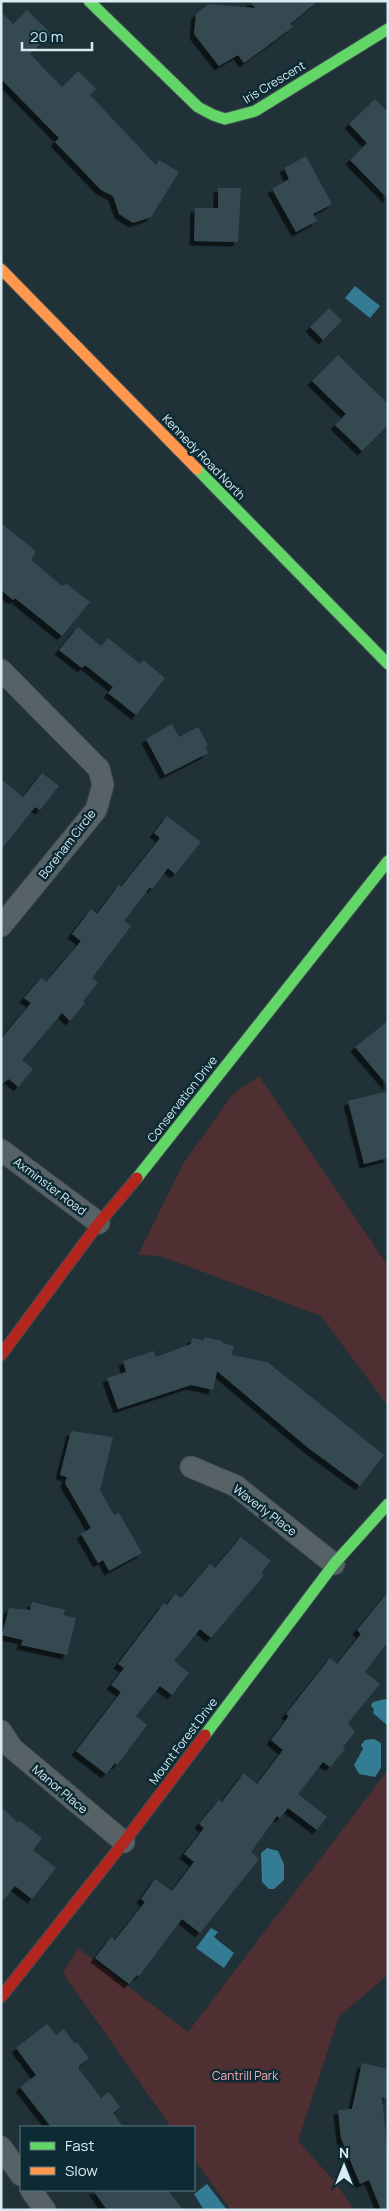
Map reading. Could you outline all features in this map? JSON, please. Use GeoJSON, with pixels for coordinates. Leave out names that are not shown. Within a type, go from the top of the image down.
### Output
{"type":"FeatureCollection","features":[{"type":"Feature","properties":{"kind":"street","name":"Iris Crescent"},"geometry":{"type":"LineString","coordinates":[[89,1],[198,107],[216,118],[237,118],[255,112],[388,29]]}},
{"type":"Feature","properties":{"kind":"street","name":"Kennedy Road North"},"geometry":{"type":"LineString","coordinates":[[1,269],[388,664]]}},
{"type":"Feature","properties":{"kind":"street","name":"Boreham Circle"},"geometry":{"type":"LineString","coordinates":[[1,670],[99,769],[104,785],[96,810],[1,926]]}},
{"type":"Feature","properties":{"kind":"street","name":"Conservation Drive"},"geometry":{"type":"LineString","coordinates":[[1,1356],[99,1223],[123,1196],[388,861]]}},
{"type":"Feature","properties":{"kind":"street","name":"Axminster Road"},"geometry":{"type":"LineString","coordinates":[[1,1150],[99,1223]]}},
{"type":"Feature","properties":{"kind":"street","name":"Waverly Place"},"geometry":{"type":"LineString","coordinates":[[191,1467],[236,1486],[334,1564]]}},
{"type":"Feature","properties":{"kind":"street","name":"Mount Forest Drive"},"geometry":{"type":"LineString","coordinates":[[1,1996],[124,1842],[334,1564],[388,1504]]}},
{"type":"Feature","properties":{"kind":"street","name":"Manor Place"},"geometry":{"type":"LineString","coordinates":[[1,1731],[12,1748],[124,1842]]}},
{"type":"Feature","properties":{"kind":"street"},"geometry":{"type":"LineString","coordinates":[[1,2147],[20,2174]]}},
{"type":"Feature","properties":{"kind":"street"},"geometry":{"type":"LineString","coordinates":[[33,2191],[45,2210]]}},
{"type":"Feature","properties":{"kind":"green space"},"geometry":{"type":"Polygon","coordinates":[[[259,1076],[388,1266],[388,1406],[321,1316],[160,1256],[138,1255],[183,1164],[233,1094],[259,1076]]]}},
{"type":"Feature","properties":{"kind":"green space","name":"Cantrill Park"},"geometry":{"type":"Polygon","coordinates":[[[388,1770],[388,1975],[339,2016],[298,2141],[336,2183],[354,2210],[231,2210],[195,2160],[195,2126],[170,2126],[63,1973],[78,1948],[188,2032],[388,1770]]]}},
{"type":"Feature","properties":{"kind":"water"},"geometry":{"type":"Polygon","coordinates":[[[355,286],[380,306],[370,318],[345,298],[355,286]]]}},
{"type":"Feature","properties":{"kind":"water"},"geometry":{"type":"Polygon","coordinates":[[[385,1699],[388,1701],[388,1726],[373,1713],[374,1709],[371,1706],[373,1702],[385,1699]]]}},
{"type":"Feature","properties":{"kind":"water"},"geometry":{"type":"Polygon","coordinates":[[[374,1739],[381,1743],[381,1768],[375,1777],[359,1774],[354,1765],[363,1749],[361,1745],[365,1740],[374,1739]]]}},
{"type":"Feature","properties":{"kind":"water"},"geometry":{"type":"Polygon","coordinates":[[[267,1848],[278,1851],[284,1864],[284,1880],[274,1889],[269,1889],[262,1882],[261,1853],[267,1848]]]}},
{"type":"Feature","properties":{"kind":"water"},"geometry":{"type":"Polygon","coordinates":[[[211,1928],[218,1932],[214,1937],[234,1953],[224,1968],[196,1948],[211,1928]]]}},
{"type":"Feature","properties":{"kind":"water"},"geometry":{"type":"Polygon","coordinates":[[[207,2184],[227,2210],[204,2210],[194,2194],[207,2184]]]}},
{"type":"Feature","properties":{"kind":"building"},"geometry":{"type":"Polygon","coordinates":[[[250,1],[318,1],[290,24],[293,27],[244,63],[238,55],[219,66],[194,34],[196,14],[209,4],[255,8],[250,1]]]}},
{"type":"Feature","properties":{"kind":"building"},"geometry":{"type":"Polygon","coordinates":[[[27,10],[51,34],[30,54],[62,87],[78,71],[96,89],[90,95],[156,165],[159,160],[179,172],[151,217],[133,223],[119,214],[113,196],[101,190],[55,142],[59,138],[1,79],[1,12],[13,24],[27,10]]]}},
{"type":"Feature","properties":{"kind":"building"},"geometry":{"type":"Polygon","coordinates":[[[375,99],[388,112],[388,199],[350,160],[367,143],[349,124],[375,99]]]}},
{"type":"Feature","properties":{"kind":"building"},"geometry":{"type":"Polygon","coordinates":[[[306,156],[332,204],[313,214],[317,221],[296,232],[272,189],[289,179],[284,168],[306,156]]]}},
{"type":"Feature","properties":{"kind":"building"},"geometry":{"type":"Polygon","coordinates":[[[218,188],[241,188],[238,242],[194,241],[195,208],[218,208],[218,188]]]}},
{"type":"Feature","properties":{"kind":"building"},"geometry":{"type":"Polygon","coordinates":[[[329,308],[342,321],[323,340],[310,327],[329,308]]]}},
{"type":"Feature","properties":{"kind":"building"},"geometry":{"type":"Polygon","coordinates":[[[338,355],[388,404],[388,425],[362,451],[335,425],[346,414],[312,381],[338,355]]]}},
{"type":"Feature","properties":{"kind":"building"},"geometry":{"type":"Polygon","coordinates":[[[1,523],[36,551],[31,560],[62,586],[67,584],[90,602],[62,636],[15,598],[13,600],[1,590],[1,523]]]}},
{"type":"Feature","properties":{"kind":"building"},"geometry":{"type":"Polygon","coordinates":[[[78,627],[101,646],[108,638],[140,664],[143,660],[165,678],[136,715],[108,693],[113,687],[85,665],[82,668],[59,650],[78,627]]]}},
{"type":"Feature","properties":{"kind":"building"},"geometry":{"type":"Polygon","coordinates":[[[172,724],[179,737],[198,727],[208,745],[205,747],[208,753],[165,775],[146,739],[172,724]]]}},
{"type":"Feature","properties":{"kind":"building"},"geometry":{"type":"Polygon","coordinates":[[[42,773],[59,786],[40,810],[35,807],[1,850],[1,779],[23,797],[42,773]]]}},
{"type":"Feature","properties":{"kind":"building"},"geometry":{"type":"Polygon","coordinates":[[[167,816],[201,842],[175,874],[168,868],[152,889],[150,887],[124,921],[131,926],[92,978],[98,983],[83,1001],[85,1003],[70,1021],[62,1013],[22,1060],[33,1069],[18,1087],[9,1079],[1,1085],[1,1039],[31,1003],[24,998],[41,978],[46,982],[81,941],[72,934],[91,909],[97,914],[119,885],[121,887],[160,838],[154,833],[167,816]]]}},
{"type":"Feature","properties":{"kind":"building"},"geometry":{"type":"Polygon","coordinates":[[[388,1021],[388,1086],[355,1047],[388,1021]]]}},
{"type":"Feature","properties":{"kind":"building"},"geometry":{"type":"Polygon","coordinates":[[[388,1091],[388,1158],[364,1164],[348,1101],[388,1091]]]}},
{"type":"Feature","properties":{"kind":"building"},"geometry":{"type":"Polygon","coordinates":[[[205,1337],[234,1346],[232,1355],[267,1362],[384,1455],[360,1486],[307,1447],[217,1371],[213,1390],[191,1385],[118,1409],[107,1378],[126,1372],[123,1361],[154,1351],[156,1357],[191,1344],[192,1338],[204,1340],[205,1337]]]}},
{"type":"Feature","properties":{"kind":"building"},"geometry":{"type":"Polygon","coordinates":[[[71,1431],[113,1437],[100,1490],[114,1515],[119,1513],[142,1553],[109,1571],[103,1560],[98,1563],[81,1534],[91,1528],[65,1483],[67,1477],[60,1475],[71,1431]]]}},
{"type":"Feature","properties":{"kind":"building"},"geometry":{"type":"Polygon","coordinates":[[[241,1537],[271,1561],[261,1573],[264,1575],[211,1638],[200,1629],[174,1661],[189,1673],[172,1695],[160,1686],[136,1716],[147,1725],[117,1765],[115,1763],[106,1774],[76,1751],[121,1692],[111,1685],[124,1668],[118,1664],[164,1603],[167,1605],[175,1594],[181,1598],[210,1564],[215,1568],[241,1537]]]}},
{"type":"Feature","properties":{"kind":"building"},"geometry":{"type":"Polygon","coordinates":[[[388,1592],[388,1642],[365,1672],[380,1684],[348,1723],[355,1732],[343,1747],[345,1749],[330,1767],[323,1762],[298,1794],[327,1817],[317,1830],[288,1808],[280,1818],[277,1816],[251,1852],[259,1859],[200,1933],[182,1919],[139,1976],[137,1975],[129,1984],[95,1958],[111,1937],[115,1940],[145,1902],[141,1899],[155,1879],[172,1891],[194,1862],[184,1854],[204,1828],[199,1824],[219,1800],[222,1802],[244,1773],[257,1784],[283,1750],[271,1740],[289,1716],[286,1714],[330,1658],[337,1664],[361,1634],[357,1630],[388,1592]]]}},
{"type":"Feature","properties":{"kind":"building"},"geometry":{"type":"Polygon","coordinates":[[[32,1602],[65,1610],[63,1615],[76,1618],[67,1655],[21,1645],[23,1640],[2,1635],[9,1608],[30,1610],[32,1602]]]}},
{"type":"Feature","properties":{"kind":"building"},"geometry":{"type":"Polygon","coordinates":[[[1,1806],[18,1823],[20,1821],[42,1838],[33,1850],[56,1868],[32,1899],[15,1886],[1,1903],[1,1806]]]}},
{"type":"Feature","properties":{"kind":"building"},"geometry":{"type":"Polygon","coordinates":[[[47,2024],[56,2035],[64,2029],[89,2058],[79,2066],[79,2069],[101,2098],[109,2092],[120,2107],[113,2113],[122,2126],[50,2126],[20,2087],[36,2075],[16,2048],[47,2024]]]}},
{"type":"Feature","properties":{"kind":"building"},"geometry":{"type":"Polygon","coordinates":[[[362,2063],[388,2069],[388,2099],[382,2097],[388,2158],[388,2210],[381,2210],[369,2180],[360,2184],[341,2138],[338,2110],[352,2109],[362,2063]]]}},
{"type":"Feature","properties":{"kind":"building"},"geometry":{"type":"Polygon","coordinates":[[[94,2191],[169,2191],[183,2210],[107,2210],[94,2191]]]}},
{"type":"Feature","properties":{"kind":"traffic: fast"},"geometry":{"type":"LineString","coordinates":[[89,1],[198,107],[225,119],[255,111],[388,29]]}},
{"type":"Feature","properties":{"kind":"traffic: fast"},"geometry":{"type":"LineString","coordinates":[[197,469],[388,664]]}},
{"type":"Feature","properties":{"kind":"traffic: fast"},"geometry":{"type":"LineString","coordinates":[[137,1178],[388,861]]}},
{"type":"Feature","properties":{"kind":"traffic: fast"},"geometry":{"type":"LineString","coordinates":[[205,1735],[334,1564],[388,1504]]}},
{"type":"Feature","properties":{"kind":"traffic: slow"},"geometry":{"type":"LineString","coordinates":[[1,269],[197,469]]}},
{"type":"Feature","properties":{"kind":"traffic: jam"},"geometry":{"type":"LineString","coordinates":[[1,1355],[99,1223],[137,1178]]}},
{"type":"Feature","properties":{"kind":"traffic: jam"},"geometry":{"type":"LineString","coordinates":[[1,1997],[124,1842],[205,1735]]}}]}
